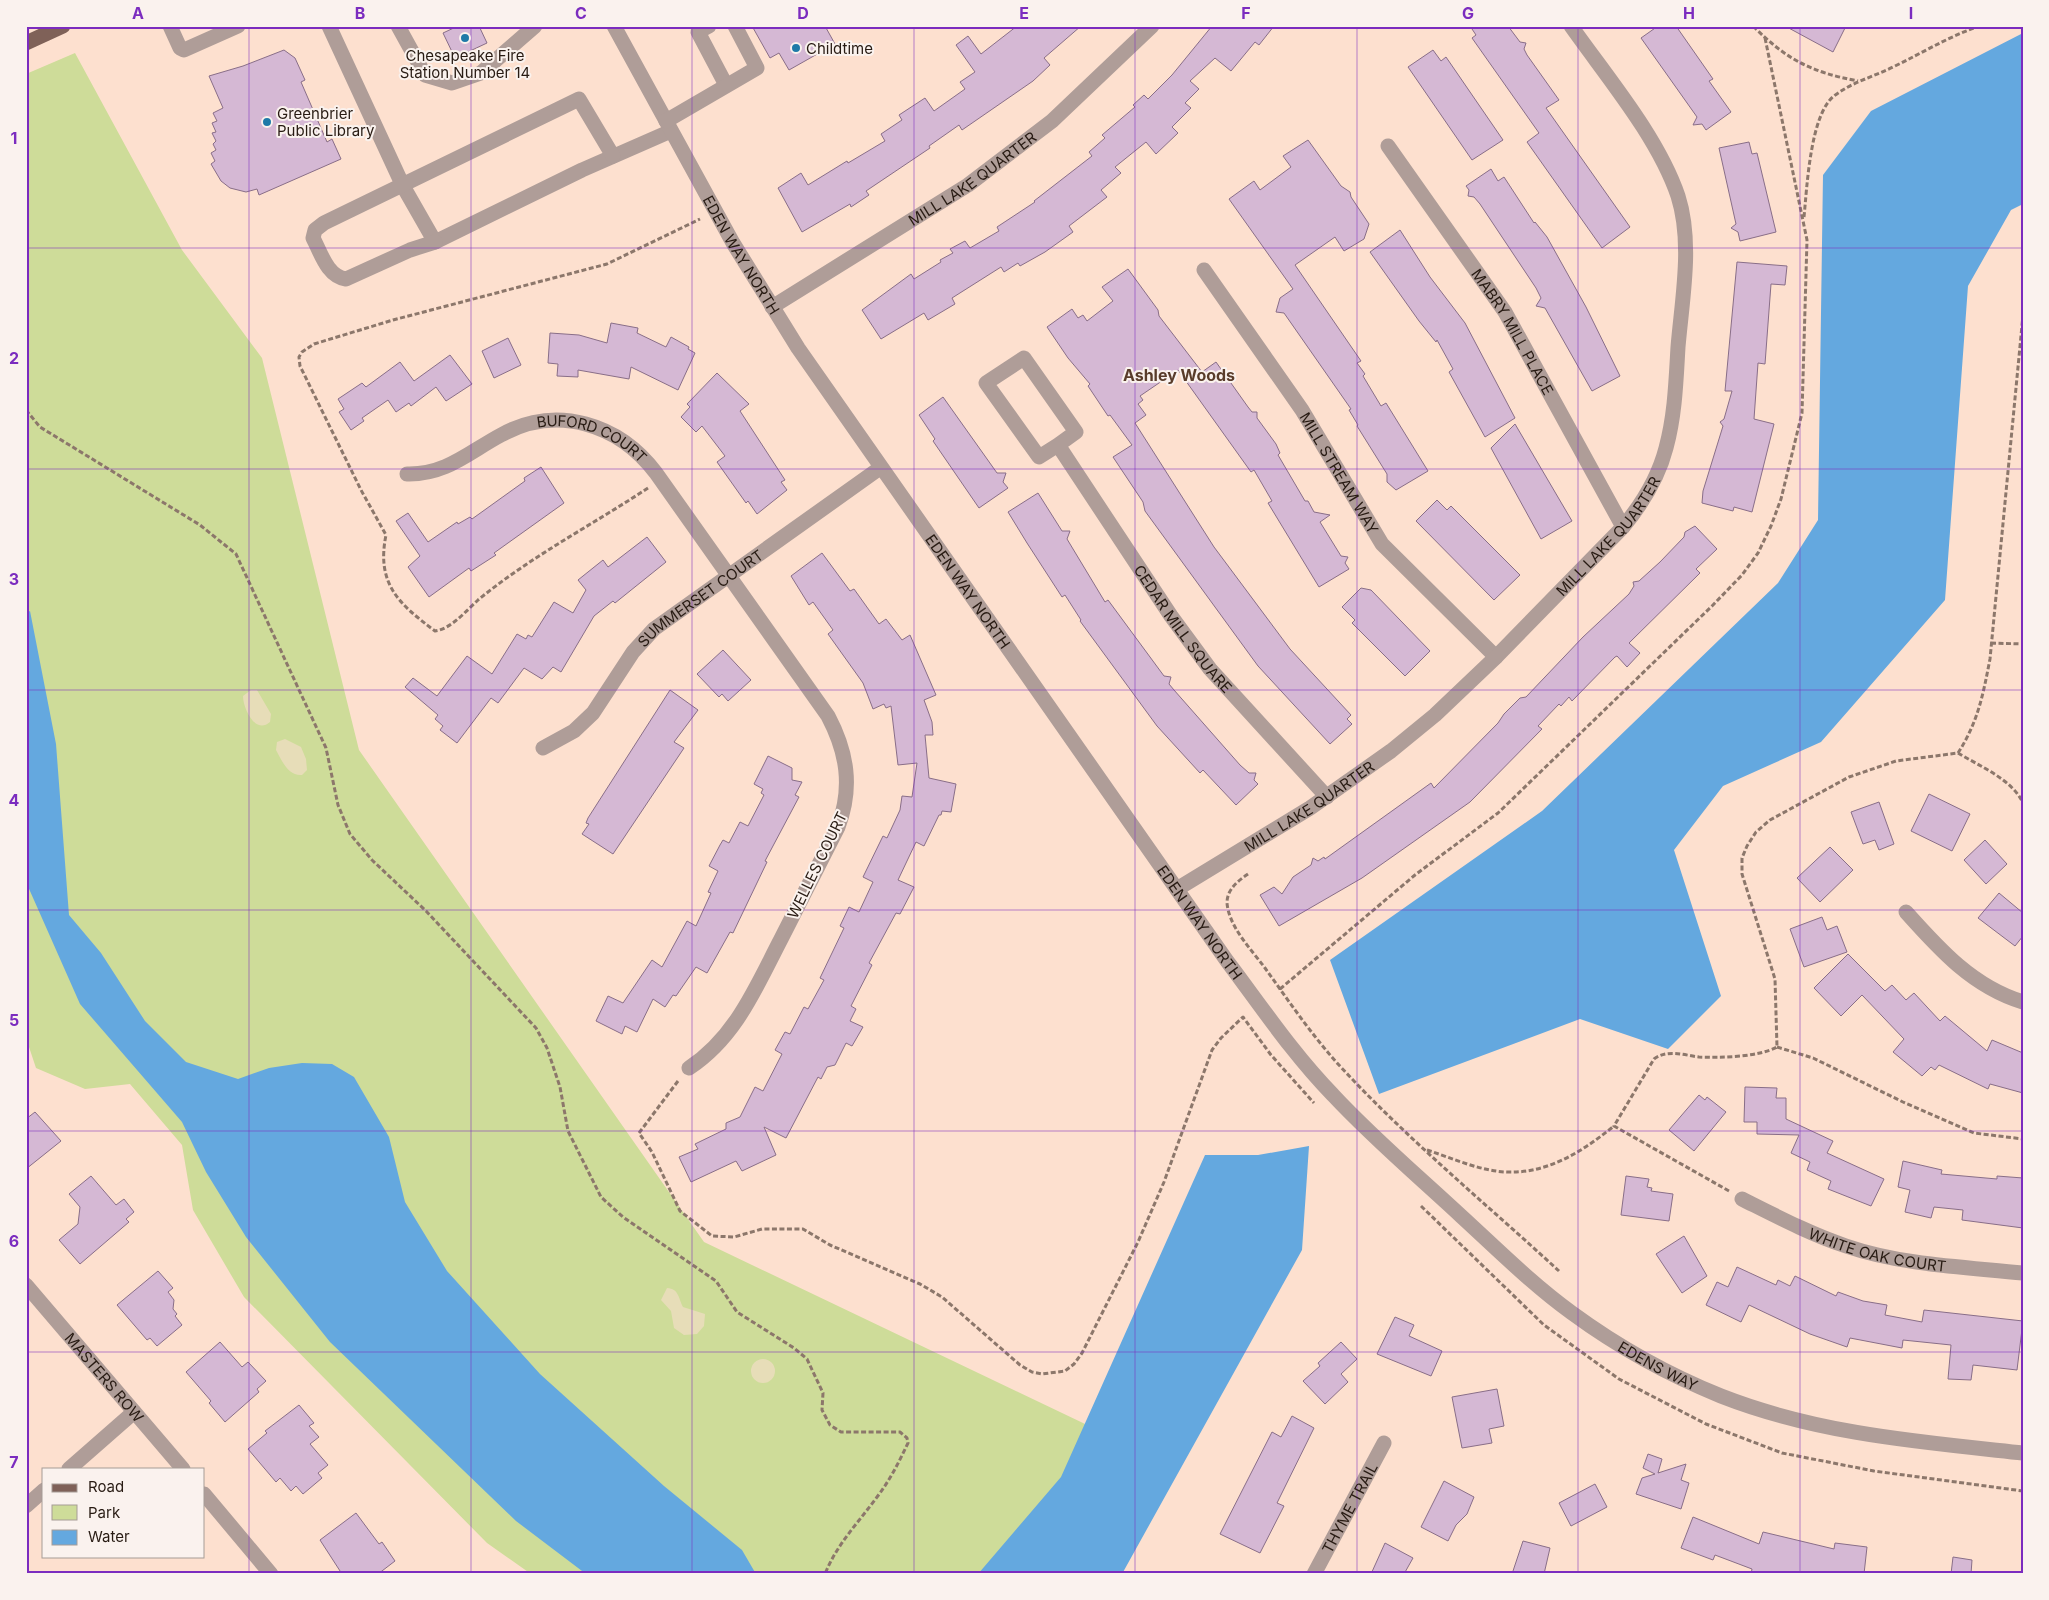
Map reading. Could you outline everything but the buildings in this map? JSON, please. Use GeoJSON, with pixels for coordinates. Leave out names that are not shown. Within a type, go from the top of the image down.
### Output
{"type":"FeatureCollection","features":[{"type":"Feature","properties":{"kind":"main road"},"geometry":{"type":"LineString","coordinates":[[26,43],[63,26]]}},
{"type":"Feature","properties":{"kind":"street"},"geometry":{"type":"LineString","coordinates":[[170,26],[180,48],[184,50],[238,26]]}},
{"type":"Feature","properties":{"kind":"street"},"geometry":{"type":"LineString","coordinates":[[329,26],[403,186],[435,242]]}},
{"type":"Feature","properties":{"kind":"street"},"geometry":{"type":"LineString","coordinates":[[398,26],[425,75],[452,83],[481,73],[535,26]]}},
{"type":"Feature","properties":{"kind":"street","name":"EDEN WAY NORTH"},"geometry":{"type":"LineString","coordinates":[[614,26],[668,126],[772,307],[880,468],[1177,889],[1292,1048],[1332,1094],[1365,1127]]}},
{"type":"Feature","properties":{"kind":"street"},"geometry":{"type":"LineString","coordinates":[[709,26],[698,32],[726,85]]}},
{"type":"Feature","properties":{"kind":"street"},"geometry":{"type":"LineString","coordinates":[[613,156],[579,99],[324,223],[315,230],[313,238],[331,272],[339,278],[346,279],[410,250],[435,242],[613,156],[668,126],[726,85],[757,68],[735,26]]}},
{"type":"Feature","properties":{"kind":"street","name":"MILL LAKE QUARTER"},"geometry":{"type":"LineString","coordinates":[[772,307],[968,185],[1052,121],[1152,26]]}},
{"type":"Feature","properties":{"kind":"street","name":"MILL LAKE QUARTER"},"geometry":{"type":"LineString","coordinates":[[1177,889],[1327,796],[1391,751],[1428,721],[1496,657],[1622,528],[1643,503],[1654,480],[1668,442],[1672,419],[1685,239],[1678,197],[1662,159],[1571,26]]}},
{"type":"Feature","properties":{"kind":"street","name":"MABRY MILL PLACE"},"geometry":{"type":"LineString","coordinates":[[1388,146],[1505,312],[1622,528]]}},
{"type":"Feature","properties":{"kind":"street","name":"MILL STREAM WAY"},"geometry":{"type":"LineString","coordinates":[[1204,270],[1302,410],[1382,544],[1496,657]]}},
{"type":"Feature","properties":{"kind":"street"},"geometry":{"type":"LineString","coordinates":[[1024,358],[1076,432],[1058,444],[1038,457],[986,383],[1024,358]]}},
{"type":"Feature","properties":{"kind":"street","name":"BUFORD COURT"},"geometry":{"type":"LineString","coordinates":[[407,474],[428,473],[448,467],[501,434],[540,421],[564,419],[606,429],[627,442],[644,457],[728,575]]}},
{"type":"Feature","properties":{"kind":"street","name":"CEDAR MILL SQUARE"},"geometry":{"type":"LineString","coordinates":[[1058,444],[1171,616],[1210,669],[1327,796]]}},
{"type":"Feature","properties":{"kind":"street","name":"SUMMERSET COURT"},"geometry":{"type":"LineString","coordinates":[[543,748],[574,731],[594,713],[633,652],[654,629],[880,468]]}},
{"type":"Feature","properties":{"kind":"street","name":"WELLES COURT"},"geometry":{"type":"LineString","coordinates":[[689,1068],[702,1060],[726,1036],[746,1008],[838,826],[845,808],[847,765],[838,736],[828,716],[728,575]]}},
{"type":"Feature","properties":{"kind":"street"},"geometry":{"type":"LineString","coordinates":[[1906,912],[1949,959],[1970,976],[1999,993],[2023,1002]]}},
{"type":"Feature","properties":{"kind":"street","name":"EDENS WAY"},"geometry":{"type":"LineString","coordinates":[[1365,1127],[1524,1273],[1570,1312],[1604,1336],[1680,1378],[1722,1396],[1778,1415],[1824,1427],[1880,1438],[2023,1453]]}},
{"type":"Feature","properties":{"kind":"street","name":"WHITE OAK COURT"},"geometry":{"type":"LineString","coordinates":[[1742,1199],[1806,1230],[1871,1253],[1933,1263],[2023,1273]]}},
{"type":"Feature","properties":{"kind":"street","name":"MASTERS ROW"},"geometry":{"type":"LineString","coordinates":[[26,1285],[181,1468]]}},
{"type":"Feature","properties":{"kind":"street"},"geometry":{"type":"LineString","coordinates":[[70,1468],[134,1412]]}},
{"type":"Feature","properties":{"kind":"street","name":"THYME TRAIL"},"geometry":{"type":"LineString","coordinates":[[1314,1574],[1384,1443]]}},
{"type":"Feature","properties":{"kind":"street"},"geometry":{"type":"LineString","coordinates":[[26,1506],[42,1492]]}},
{"type":"Feature","properties":{"kind":"street"},"geometry":{"type":"LineString","coordinates":[[205,1495],[270,1574]]}},
{"type":"Feature","properties":{"kind":"path"},"geometry":{"type":"LineString","coordinates":[[1753,26],[1764,38],[1795,62],[1826,75],[1858,81]]}},
{"type":"Feature","properties":{"kind":"path"},"geometry":{"type":"LineString","coordinates":[[1803,220],[1811,152],[1825,109],[1832,97],[1858,81],[1880,74],[1946,38],[1979,26]]}},
{"type":"Feature","properties":{"kind":"path"},"geometry":{"type":"LineString","coordinates":[[1280,989],[1414,875],[1498,814],[1742,575],[1758,553],[1781,499],[1802,414],[1807,240],[1764,38]]}},
{"type":"Feature","properties":{"kind":"path"},"geometry":{"type":"LineString","coordinates":[[661,480],[519,570],[492,589],[446,629],[436,631],[408,611],[396,598],[388,584],[382,553],[386,535],[361,490],[305,375],[299,357],[302,352],[314,344],[384,323],[607,264],[700,219]]}},
{"type":"Feature","properties":{"kind":"path"},"geometry":{"type":"LineString","coordinates":[[1958,753],[1972,731],[1980,710],[1991,643],[2023,316]]}},
{"type":"Feature","properties":{"kind":"path"},"geometry":{"type":"LineString","coordinates":[[26,410],[40,426],[200,525],[236,554],[326,748],[338,805],[350,834],[372,860],[426,911],[536,1028],[547,1048],[560,1087],[568,1131],[601,1197],[624,1217],[716,1281],[737,1312],[794,1348],[807,1359],[823,1393],[822,1410],[830,1425],[841,1432],[900,1432],[907,1438],[908,1443],[892,1476],[831,1557],[825,1574]]}},
{"type":"Feature","properties":{"kind":"path"},"geometry":{"type":"LineString","coordinates":[[1991,643],[2023,644]]}},
{"type":"Feature","properties":{"kind":"path"},"geometry":{"type":"LineString","coordinates":[[1777,1047],[1775,979],[1742,874],[1742,858],[1756,832],[1770,820],[1849,777],[1896,761],[1958,753],[2009,785],[2019,794],[2023,803]]}},
{"type":"Feature","properties":{"kind":"path"},"geometry":{"type":"LineString","coordinates":[[1248,874],[1231,888],[1227,900],[1228,912],[1244,940],[1280,989],[1338,1063],[1381,1108],[1559,1271]]}},
{"type":"Feature","properties":{"kind":"path"},"geometry":{"type":"LineString","coordinates":[[666,1098],[639,1133],[652,1152],[680,1211],[712,1236],[734,1237],[762,1229],[803,1229],[855,1257],[920,1284],[942,1297],[1020,1365],[1042,1374],[1065,1370],[1074,1364],[1082,1353],[1138,1242],[1164,1182],[1212,1050],[1232,1026],[1243,1017],[1271,1055],[1319,1108]]}},
{"type":"Feature","properties":{"kind":"path"},"geometry":{"type":"LineString","coordinates":[[1427,1150],[1504,1172],[1532,1171],[1560,1162],[1590,1145],[1614,1126],[1654,1059],[1660,1054],[1667,1052],[1701,1057],[1768,1052],[1777,1047],[1813,1058],[1903,1102],[1974,1133],[2023,1139]]}},
{"type":"Feature","properties":{"kind":"path"},"geometry":{"type":"LineString","coordinates":[[1614,1126],[1717,1183]]}},
{"type":"Feature","properties":{"kind":"path"},"geometry":{"type":"LineString","coordinates":[[1418,1203],[1544,1325],[1619,1379],[1706,1424],[1782,1453],[1874,1471],[2023,1491]]}},
{"type":"Feature","properties":{"kind":"green space"},"geometry":{"type":"Polygon","coordinates":[[[75,53],[182,250],[262,358],[359,750],[704,1242],[1127,1444],[1064,1574],[531,1574],[487,1543],[244,1297],[193,1210],[182,1145],[130,1084],[85,1089],[36,1068],[26,1038],[26,74],[75,53]]]}},
{"type":"Feature","properties":{"kind":"sand"},"geometry":{"type":"Polygon","coordinates":[[[251,690],[257,690],[271,714],[270,722],[265,725],[255,723],[245,707],[243,696],[251,690]]]}},
{"type":"Feature","properties":{"kind":"sand"},"geometry":{"type":"Polygon","coordinates":[[[285,739],[301,747],[306,759],[307,770],[302,775],[297,775],[289,770],[276,750],[277,742],[285,739]]]}},
{"type":"Feature","properties":{"kind":"sand"},"geometry":{"type":"Polygon","coordinates":[[[667,1288],[676,1292],[683,1307],[705,1314],[704,1326],[697,1334],[684,1335],[674,1328],[671,1311],[661,1300],[667,1288]]]}},
{"type":"Feature","properties":{"kind":"sand"},"geometry":{"type":"Polygon","coordinates":[[[763,1359],[772,1362],[775,1371],[772,1380],[763,1383],[754,1380],[751,1371],[754,1362],[763,1359]]]}},
{"type":"Feature","properties":{"kind":"water"},"geometry":{"type":"Polygon","coordinates":[[[2023,33],[2023,204],[2011,210],[1968,286],[1945,600],[1821,742],[1723,786],[1674,850],[1721,996],[1668,1049],[1580,1019],[1379,1094],[1330,960],[1542,811],[1778,583],[1818,520],[1823,175],[1871,111],[2023,33]]]}},
{"type":"Feature","properties":{"kind":"water"},"geometry":{"type":"Polygon","coordinates":[[[30,611],[56,744],[69,915],[101,953],[145,1021],[186,1062],[238,1079],[269,1068],[302,1063],[332,1064],[354,1077],[389,1137],[405,1202],[447,1271],[540,1374],[664,1486],[742,1550],[756,1574],[586,1574],[516,1521],[330,1342],[246,1237],[206,1172],[182,1122],[80,1004],[26,882],[26,613],[30,611]]]}},
{"type":"Feature","properties":{"kind":"water"},"geometry":{"type":"Polygon","coordinates":[[[1309,1146],[1302,1250],[1122,1574],[978,1574],[1061,1477],[1205,1155],[1258,1155],[1309,1146]]]}},
{"type":"Feature","properties":{"kind":"place","name":"Chesapeake Fire Station Number 14"},"geometry":{"type":"Point","coordinates":[465,38]}},
{"type":"Feature","properties":{"kind":"place","name":"Childtime"},"geometry":{"type":"Point","coordinates":[796,48]}},
{"type":"Feature","properties":{"kind":"place","name":"Greenbrier Public Library"},"geometry":{"type":"Point","coordinates":[267,122]}},
{"type":"Feature","properties":{"kind":"district","name":"Ashley Woods"},"geometry":{"type":"Point","coordinates":[1179,375]}}]}
